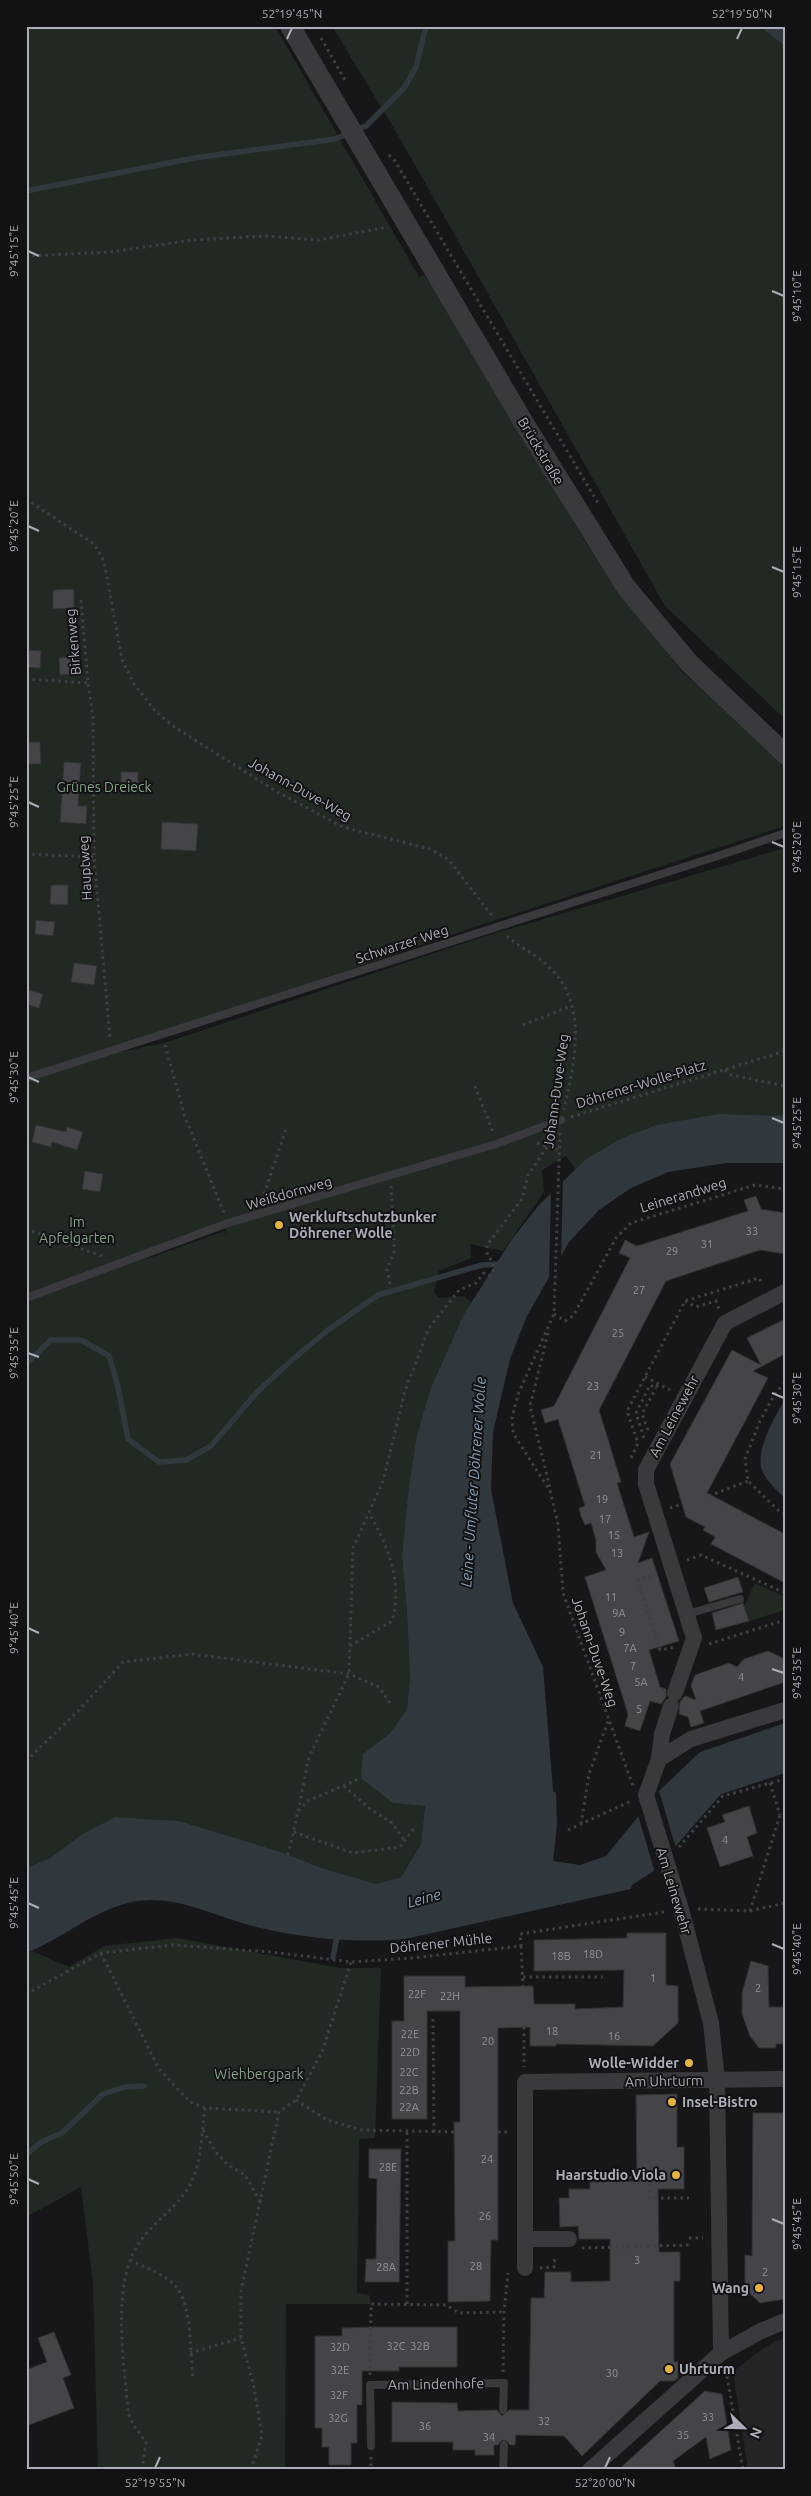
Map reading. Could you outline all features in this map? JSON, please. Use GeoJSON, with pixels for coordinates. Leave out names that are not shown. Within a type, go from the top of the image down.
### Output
{"type":"FeatureCollection","features":[{"type":"Feature","properties":{"kind":"street","name":"Brückstraße"},"geometry":{"type":"LineString","coordinates":[[290,26],[563,488],[626,588],[689,664],[785,754]]}},
{"type":"Feature","properties":{"kind":"street","name":"Am Leinewehr"},"geometry":{"type":"LineString","coordinates":[[717,2080],[711,2023],[681,1909],[665,1862],[646,1795],[659,1759],[662,1734],[694,1638],[646,1484],[646,1470],[725,1322],[785,1292]]}},
{"type":"Feature","properties":{"kind":"street"},"geometry":{"type":"LineString","coordinates":[[659,1759],[691,1739],[785,1710]]}},
{"type":"Feature","properties":{"kind":"street"},"geometry":{"type":"LineString","coordinates":[[717,2080],[785,2079]]}},
{"type":"Feature","properties":{"kind":"street","name":"Am Uhrturm"},"geometry":{"type":"LineString","coordinates":[[525,2082],[717,2080],[721,2353]]}},
{"type":"Feature","properties":{"kind":"street"},"geometry":{"type":"LineString","coordinates":[[525,2082],[525,2268]]}},
{"type":"Feature","properties":{"kind":"street"},"geometry":{"type":"LineString","coordinates":[[525,2239],[573,2244]]}},
{"type":"Feature","properties":{"kind":"street"},"geometry":{"type":"LineString","coordinates":[[590,2470],[721,2353],[761,2331],[785,2321]]}},
{"type":"Feature","properties":{"kind":"lane","name":"Schwarzer Weg"},"geometry":{"type":"LineString","coordinates":[[26,1078],[785,833]]}},
{"type":"Feature","properties":{"kind":"lane","name":"Weißdornweg"},"geometry":{"type":"LineString","coordinates":[[26,1298],[228,1223],[496,1144],[561,1120]]}},
{"type":"Feature","properties":{"kind":"lane"},"geometry":{"type":"LineString","coordinates":[[687,1614],[740,1599]]}},
{"type":"Feature","properties":{"kind":"lane"},"geometry":{"type":"LineString","coordinates":[[503,2410],[504,2383]]}},
{"type":"Feature","properties":{"kind":"lane","name":"Am Lindenhofe"},"geometry":{"type":"LineString","coordinates":[[371,2446],[370,2385],[504,2383]]}},
{"type":"Feature","properties":{"kind":"lane"},"geometry":{"type":"LineString","coordinates":[[503,2470],[504,2445]]}},
{"type":"Feature","properties":{"kind":"path"},"geometry":{"type":"LineString","coordinates":[[383,149],[395,161],[602,510]]}},
{"type":"Feature","properties":{"kind":"path"},"geometry":{"type":"LineString","coordinates":[[26,256],[110,252],[220,238],[264,236],[318,240],[395,226],[404,220]]}},
{"type":"Feature","properties":{"kind":"path","name":"Johann-Duve-Weg"},"geometry":{"type":"LineString","coordinates":[[26,499],[94,544],[104,562],[108,578],[114,626],[122,660],[134,684],[156,712],[176,728],[274,790],[343,827],[430,849],[448,859],[499,926],[521,948],[550,967],[565,987],[577,1025],[573,1063],[561,1120],[558,1160],[554,1314],[519,1392],[512,1416],[513,1433],[550,1491],[558,1524],[563,1593],[630,1784],[646,1795]]}},
{"type":"Feature","properties":{"kind":"path","name":"Birkenweg"},"geometry":{"type":"LineString","coordinates":[[81,600],[88,683]]}},
{"type":"Feature","properties":{"kind":"path"},"geometry":{"type":"LineString","coordinates":[[26,679],[88,683]]}},
{"type":"Feature","properties":{"kind":"path","name":"Hauptweg"},"geometry":{"type":"LineString","coordinates":[[88,683],[93,717],[94,858],[112,1051]]}},
{"type":"Feature","properties":{"kind":"path"},"geometry":{"type":"LineString","coordinates":[[26,854],[94,858]]}},
{"type":"Feature","properties":{"kind":"path"},"geometry":{"type":"LineString","coordinates":[[523,1025],[571,1006]]}},
{"type":"Feature","properties":{"kind":"path"},"geometry":{"type":"LineString","coordinates":[[162,1035],[185,1116],[228,1223]]}},
{"type":"Feature","properties":{"kind":"path"},"geometry":{"type":"LineString","coordinates":[[725,1070],[785,1051]]}},
{"type":"Feature","properties":{"kind":"path","name":"Döhrener-Wolle-Platz"},"geometry":{"type":"LineString","coordinates":[[561,1120],[725,1070],[731,1075],[785,1086]]}},
{"type":"Feature","properties":{"kind":"path"},"geometry":{"type":"LineString","coordinates":[[475,1086],[496,1144]]}},
{"type":"Feature","properties":{"kind":"path"},"geometry":{"type":"LineString","coordinates":[[257,1215],[286,1129]]}},
{"type":"Feature","properties":{"kind":"path"},"geometry":{"type":"LineString","coordinates":[[288,1855],[309,1757],[348,1674],[353,1548],[383,1481],[405,1391],[429,1328],[459,1290],[476,1283],[484,1273],[489,1276],[495,1268],[487,1253],[487,1245],[490,1238],[522,1199],[528,1175],[547,1147]]}},
{"type":"Feature","properties":{"kind":"path"},"geometry":{"type":"LineString","coordinates":[[390,1284],[387,1269],[394,1254],[390,1191],[395,1174]]}},
{"type":"Feature","properties":{"kind":"path","name":"Leinerandweg"},"geometry":{"type":"LineString","coordinates":[[554,1314],[565,1321],[573,1316],[616,1238],[630,1223],[755,1185],[785,1189]]}},
{"type":"Feature","properties":{"kind":"path"},"geometry":{"type":"LineString","coordinates":[[26,1229],[122,1263]]}},
{"type":"Feature","properties":{"kind":"path"},"geometry":{"type":"LineString","coordinates":[[638,1443],[627,1412],[685,1301],[759,1278],[762,1285]]}},
{"type":"Feature","properties":{"kind":"path"},"geometry":{"type":"LineString","coordinates":[[685,1301],[696,1307],[716,1301]]}},
{"type":"Feature","properties":{"kind":"path"},"geometry":{"type":"LineString","coordinates":[[549,1325],[530,1406],[550,1491]]}},
{"type":"Feature","properties":{"kind":"path"},"geometry":{"type":"LineString","coordinates":[[645,1377],[684,1398]]}},
{"type":"Feature","properties":{"kind":"path"},"geometry":{"type":"LineString","coordinates":[[785,1383],[776,1392],[748,1448],[745,1459],[748,1481],[778,1510],[785,1514]]}},
{"type":"Feature","properties":{"kind":"path"},"geometry":{"type":"LineString","coordinates":[[658,1384],[642,1414],[649,1432],[661,1439]]}},
{"type":"Feature","properties":{"kind":"path"},"geometry":{"type":"LineString","coordinates":[[630,1462],[638,1443],[642,1442],[644,1437],[636,1413],[650,1385],[656,1388]]}},
{"type":"Feature","properties":{"kind":"path"},"geometry":{"type":"LineString","coordinates":[[709,1496],[748,1481]]}},
{"type":"Feature","properties":{"kind":"path"},"geometry":{"type":"LineString","coordinates":[[350,1646],[392,1621],[396,1599],[392,1562],[383,1539],[368,1512]]}},
{"type":"Feature","properties":{"kind":"path"},"geometry":{"type":"LineString","coordinates":[[785,1593],[701,1555],[638,1580],[660,1650],[673,1646],[689,1651],[785,1620]]}},
{"type":"Feature","properties":{"kind":"path"},"geometry":{"type":"LineString","coordinates":[[26,1761],[78,1711],[123,1662],[191,1654],[348,1674],[378,1687],[390,1703]]}},
{"type":"Feature","properties":{"kind":"path"},"geometry":{"type":"LineString","coordinates":[[581,1824],[589,1774],[608,1722]]}},
{"type":"Feature","properties":{"kind":"path"},"geometry":{"type":"LineString","coordinates":[[298,1811],[308,1801],[361,1778]]}},
{"type":"Feature","properties":{"kind":"path"},"geometry":{"type":"LineString","coordinates":[[695,1828],[723,1796],[785,1779]]}},
{"type":"Feature","properties":{"kind":"path"},"geometry":{"type":"LineString","coordinates":[[750,1911],[780,1816],[770,1783]]}},
{"type":"Feature","properties":{"kind":"path"},"geometry":{"type":"LineString","coordinates":[[344,1786],[369,1808],[392,1823],[405,1841]]}},
{"type":"Feature","properties":{"kind":"path"},"geometry":{"type":"LineString","coordinates":[[568,1830],[646,1795]]}},
{"type":"Feature","properties":{"kind":"path"},"geometry":{"type":"LineString","coordinates":[[780,1816],[785,1814]]}},
{"type":"Feature","properties":{"kind":"path"},"geometry":{"type":"LineString","coordinates":[[294,1832],[353,1852],[400,1847],[415,1827]]}},
{"type":"Feature","properties":{"kind":"path"},"geometry":{"type":"LineString","coordinates":[[523,1986],[520,1934],[681,1909],[750,1911],[785,1903]]}},
{"type":"Feature","properties":{"kind":"path","name":"Döhrener Mühle"},"geometry":{"type":"LineString","coordinates":[[26,1994],[101,1954],[174,1945],[271,1952],[351,1962],[412,1958],[521,1946]]}},
{"type":"Feature","properties":{"kind":"path"},"geometry":{"type":"LineString","coordinates":[[101,1954],[159,2068],[190,2102],[205,2108],[279,2112],[296,2100],[322,2052],[351,1962]]}},
{"type":"Feature","properties":{"kind":"path"},"geometry":{"type":"LineString","coordinates":[[523,1977],[603,1977]]}},
{"type":"Feature","properties":{"kind":"path"},"geometry":{"type":"LineString","coordinates":[[433,2019],[434,2132]]}},
{"type":"Feature","properties":{"kind":"path"},"geometry":{"type":"LineString","coordinates":[[524,2027],[525,2082]]}},
{"type":"Feature","properties":{"kind":"path"},"geometry":{"type":"LineString","coordinates":[[296,2100],[327,2120],[362,2130],[454,2132]]}},
{"type":"Feature","properties":{"kind":"path"},"geometry":{"type":"LineString","coordinates":[[142,2470],[146,2442],[134,2426],[128,2413],[121,2301],[130,2260],[151,2225],[185,2193],[197,2171],[205,2108]]}},
{"type":"Feature","properties":{"kind":"path"},"geometry":{"type":"LineString","coordinates":[[251,2470],[262,2435],[254,2387],[242,2338],[241,2291],[279,2112]]}},
{"type":"Feature","properties":{"kind":"path"},"geometry":{"type":"LineString","coordinates":[[202,2129],[215,2151],[228,2165],[245,2175],[260,2202]]}},
{"type":"Feature","properties":{"kind":"path"},"geometry":{"type":"LineString","coordinates":[[407,2131],[407,2304]]}},
{"type":"Feature","properties":{"kind":"path"},"geometry":{"type":"LineString","coordinates":[[609,2172],[609,2178],[649,2177],[650,2198],[689,2198]]}},
{"type":"Feature","properties":{"kind":"path"},"geometry":{"type":"LineString","coordinates":[[689,2238],[699,2238]]}},
{"type":"Feature","properties":{"kind":"path"},"geometry":{"type":"LineString","coordinates":[[573,2244],[689,2245]]}},
{"type":"Feature","properties":{"kind":"path"},"geometry":{"type":"LineString","coordinates":[[504,2383],[504,2312],[509,2268],[554,2268],[555,2249]]}},
{"type":"Feature","properties":{"kind":"path"},"geometry":{"type":"LineString","coordinates":[[130,2260],[166,2278],[184,2299],[193,2378]]}},
{"type":"Feature","properties":{"kind":"path"},"geometry":{"type":"LineString","coordinates":[[370,2385],[371,2304],[446,2305],[459,2313],[504,2312]]}},
{"type":"Feature","properties":{"kind":"path"},"geometry":{"type":"LineString","coordinates":[[190,2353],[242,2338]]}},
{"type":"Feature","properties":{"kind":"path"},"geometry":{"type":"LineString","coordinates":[[721,2353],[729,2376],[744,2470]]}},
{"type":"Feature","properties":{"kind":"shaded area"},"geometry":{"type":"Polygon","coordinates":[[[785,2338],[785,2470],[748,2470],[733,2372],[775,2341],[785,2338]]]}},
{"type":"Feature","properties":{"kind":"green space"},"geometry":{"type":"Polygon","coordinates":[[[26,26],[275,26],[419,277],[424,275],[442,301],[589,548],[681,671],[785,757],[785,826],[483,924],[116,1050],[116,1053],[164,1043],[489,935],[785,848],[785,1116],[719,1114],[618,1140],[576,1170],[566,1156],[542,1170],[544,1192],[503,1251],[470,1244],[471,1258],[439,1271],[434,1292],[439,1298],[463,1296],[471,1302],[430,1390],[417,1435],[402,1557],[410,1677],[407,1709],[390,1733],[363,1754],[393,1803],[425,1806],[421,1844],[401,1877],[376,1884],[322,1868],[278,1851],[179,1821],[116,1817],[81,1835],[50,1858],[26,1868],[26,26]],[[227,1223],[141,1261],[225,1231],[225,1238],[227,1223]]]}},
{"type":"Feature","properties":{"kind":"green space"},"geometry":{"type":"Polygon","coordinates":[[[332,26],[759,26],[785,46],[785,719],[665,606],[398,135],[332,26]]]}},
{"type":"Feature","properties":{"kind":"green space"},"geometry":{"type":"Polygon","coordinates":[[[755,1583],[785,1597],[785,1610],[749,1621],[744,1606],[755,1583]]]}},
{"type":"Feature","properties":{"kind":"green space","name":"Wiehbergpark"},"geometry":{"type":"Polygon","coordinates":[[[177,1938],[340,1968],[381,1968],[375,2138],[359,2139],[357,2293],[369,2295],[371,2304],[286,2304],[285,2470],[98,2470],[93,2284],[81,2187],[26,2217],[26,1953],[32,1951],[69,1967],[104,1946],[177,1938]]]}},
{"type":"Feature","properties":{"kind":"water"},"geometry":{"type":"Polygon","coordinates":[[[759,26],[785,26],[785,46],[759,26]]]}},
{"type":"Feature","properties":{"kind":"water"},"geometry":{"type":"Polygon","coordinates":[[[719,1114],[785,1116],[785,1163],[726,1163],[668,1172],[631,1188],[599,1210],[569,1242],[527,1316],[510,1359],[493,1432],[491,1489],[513,1603],[543,1667],[553,1791],[556,1793],[557,1825],[553,1861],[580,1865],[606,1856],[659,1791],[700,1752],[785,1723],[785,1773],[721,1794],[654,1871],[632,1885],[631,1889],[405,1939],[387,1940],[333,1939],[297,1935],[245,1924],[179,1903],[145,1900],[114,1907],[26,1953],[26,1868],[50,1858],[81,1835],[115,1817],[179,1821],[278,1851],[322,1868],[376,1884],[401,1877],[421,1844],[425,1806],[393,1803],[361,1778],[363,1754],[390,1733],[407,1709],[410,1677],[402,1557],[409,1487],[417,1435],[430,1390],[464,1314],[512,1239],[539,1205],[585,1160],[618,1140],[656,1125],[719,1114]]]}},
{"type":"Feature","properties":{"kind":"water"},"geometry":{"type":"Polygon","coordinates":[[[785,1399],[785,1498],[766,1478],[762,1470],[761,1453],[767,1434],[785,1399]]]}},
{"type":"Feature","properties":{"kind":"pier"},"geometry":{"type":"Polygon","coordinates":[[[563,1179],[561,1261],[549,1280],[551,1190],[563,1179]]]}},
{"type":"Feature","properties":{"kind":"pier"},"geometry":{"type":"Polygon","coordinates":[[[659,1791],[676,1848],[655,1873],[638,1815],[659,1791]]]}},
{"type":"Feature","properties":{"kind":"building"},"geometry":{"type":"Polygon","coordinates":[[[74,589],[74,608],[53,609],[53,590],[74,589]]]}},
{"type":"Feature","properties":{"kind":"building"},"geometry":{"type":"Polygon","coordinates":[[[26,650],[41,651],[40,668],[26,667],[26,650]]]}},
{"type":"Feature","properties":{"kind":"building"},"geometry":{"type":"Polygon","coordinates":[[[80,656],[81,674],[60,675],[59,658],[80,656]]]}},
{"type":"Feature","properties":{"kind":"building"},"geometry":{"type":"Polygon","coordinates":[[[26,742],[40,742],[41,764],[26,764],[26,742]]]}},
{"type":"Feature","properties":{"kind":"building"},"geometry":{"type":"Polygon","coordinates":[[[64,762],[81,763],[78,806],[87,806],[86,824],[60,822],[64,762]]]}},
{"type":"Feature","properties":{"kind":"building"},"geometry":{"type":"Polygon","coordinates":[[[121,772],[138,772],[138,790],[121,790],[121,772]]]}},
{"type":"Feature","properties":{"kind":"building"},"geometry":{"type":"Polygon","coordinates":[[[162,822],[198,824],[196,851],[161,849],[162,822]]]}},
{"type":"Feature","properties":{"kind":"building"},"geometry":{"type":"Polygon","coordinates":[[[51,885],[68,885],[68,905],[50,904],[51,885]]]}},
{"type":"Feature","properties":{"kind":"building"},"geometry":{"type":"Polygon","coordinates":[[[36,920],[55,922],[53,936],[35,934],[36,920]]]}},
{"type":"Feature","properties":{"kind":"building"},"geometry":{"type":"Polygon","coordinates":[[[74,963],[97,966],[94,985],[71,982],[74,963]]]}},
{"type":"Feature","properties":{"kind":"building"},"geometry":{"type":"Polygon","coordinates":[[[29,990],[43,994],[39,1008],[26,1004],[29,990]]]}},
{"type":"Feature","properties":{"kind":"building"},"geometry":{"type":"Polygon","coordinates":[[[36,1125],[66,1132],[67,1127],[83,1132],[77,1150],[52,1142],[51,1147],[32,1142],[36,1125]]]}},
{"type":"Feature","properties":{"kind":"building"},"geometry":{"type":"Polygon","coordinates":[[[85,1171],[103,1174],[100,1192],[82,1189],[85,1171]]]}},
{"type":"Feature","properties":{"kind":"building"},"geometry":{"type":"Polygon","coordinates":[[[756,1196],[761,1209],[785,1213],[785,1254],[760,1250],[666,1281],[599,1410],[621,1482],[617,1483],[634,1537],[649,1532],[638,1563],[652,1558],[679,1641],[649,1650],[660,1687],[666,1689],[666,1697],[661,1704],[650,1701],[640,1731],[625,1726],[628,1714],[585,1577],[606,1570],[596,1552],[596,1540],[591,1523],[585,1525],[581,1516],[579,1508],[585,1506],[558,1419],[545,1423],[541,1410],[554,1406],[630,1258],[619,1253],[625,1240],[637,1246],[748,1211],[744,1200],[756,1196]]]}},
{"type":"Feature","properties":{"kind":"building"},"geometry":{"type":"Polygon","coordinates":[[[785,1319],[785,1354],[753,1371],[768,1378],[707,1493],[785,1534],[785,1583],[711,1544],[715,1537],[703,1530],[705,1527],[686,1517],[670,1464],[732,1350],[761,1365],[747,1338],[785,1319]]]}},
{"type":"Feature","properties":{"kind":"building"},"geometry":{"type":"Polygon","coordinates":[[[738,1577],[743,1592],[709,1602],[704,1588],[738,1577]]]}},
{"type":"Feature","properties":{"kind":"building"},"geometry":{"type":"Polygon","coordinates":[[[743,1603],[749,1621],[716,1630],[712,1613],[743,1603]]]}},
{"type":"Feature","properties":{"kind":"building"},"geometry":{"type":"Polygon","coordinates":[[[768,1651],[785,1659],[785,1682],[700,1711],[704,1723],[691,1727],[688,1717],[679,1714],[680,1702],[685,1696],[696,1700],[691,1685],[695,1675],[729,1663],[737,1667],[744,1659],[768,1651]]]}},
{"type":"Feature","properties":{"kind":"building"},"geometry":{"type":"Polygon","coordinates":[[[749,1806],[757,1833],[747,1837],[753,1856],[720,1867],[707,1828],[725,1822],[722,1815],[749,1806]]]}},
{"type":"Feature","properties":{"kind":"building"},"geometry":{"type":"Polygon","coordinates":[[[627,1933],[666,1933],[666,1985],[678,1986],[678,2023],[653,2046],[556,2044],[556,2046],[530,2046],[530,2027],[498,2028],[498,2240],[491,2240],[490,2301],[448,2302],[448,2241],[455,2241],[454,2122],[460,2122],[460,2011],[427,2011],[427,2119],[392,2119],[392,2021],[404,2021],[404,1976],[465,1976],[465,1987],[533,1986],[534,2004],[575,2004],[575,2009],[623,2007],[624,1970],[534,1971],[534,1940],[627,1938],[627,1933]]]}},
{"type":"Feature","properties":{"kind":"building"},"geometry":{"type":"Polygon","coordinates":[[[751,1961],[768,1966],[769,2007],[785,2007],[785,2044],[776,2044],[776,2048],[759,2048],[750,2036],[742,2014],[742,1993],[751,1961]]]}},
{"type":"Feature","properties":{"kind":"building"},"geometry":{"type":"Polygon","coordinates":[[[677,2094],[677,2147],[684,2147],[684,2189],[658,2189],[659,2252],[680,2252],[680,2281],[674,2281],[674,2362],[678,2362],[678,2378],[674,2381],[660,2381],[582,2456],[564,2436],[516,2435],[515,2445],[510,2445],[507,2441],[502,2440],[498,2445],[494,2445],[494,2455],[475,2455],[475,2450],[453,2450],[453,2442],[392,2442],[392,2402],[457,2403],[458,2411],[497,2410],[502,2416],[509,2410],[529,2410],[531,2298],[544,2298],[545,2272],[571,2272],[571,2282],[610,2281],[610,2239],[579,2239],[578,2226],[560,2227],[559,2198],[569,2198],[569,2189],[590,2189],[590,2182],[637,2181],[636,2095],[677,2094]]]}},
{"type":"Feature","properties":{"kind":"building"},"geometry":{"type":"Polygon","coordinates":[[[753,2113],[785,2113],[785,2299],[760,2303],[745,2289],[745,2255],[752,2256],[753,2113]]]}},
{"type":"Feature","properties":{"kind":"building"},"geometry":{"type":"Polygon","coordinates":[[[369,2149],[401,2149],[399,2282],[365,2282],[366,2259],[376,2259],[377,2179],[369,2178],[369,2149]]]}},
{"type":"Feature","properties":{"kind":"building"},"geometry":{"type":"Polygon","coordinates":[[[457,2327],[457,2367],[399,2367],[399,2371],[362,2371],[362,2405],[357,2405],[357,2443],[351,2443],[351,2465],[329,2465],[329,2447],[322,2447],[322,2428],[315,2428],[315,2336],[342,2336],[342,2328],[457,2327]]]}},
{"type":"Feature","properties":{"kind":"building"},"geometry":{"type":"Polygon","coordinates":[[[54,2332],[71,2375],[63,2378],[74,2408],[26,2426],[26,2370],[47,2362],[38,2338],[54,2332]]]}},
{"type":"Feature","properties":{"kind":"building"},"geometry":{"type":"Polygon","coordinates":[[[705,2391],[722,2394],[731,2450],[710,2459],[706,2437],[673,2461],[676,2470],[618,2470],[705,2391]]]}},
{"type":"Feature","properties":{"kind":"waterway"},"geometry":{"type":"LineString","coordinates":[[26,191],[194,158],[335,139],[366,126],[404,88],[416,67],[426,26]]}},
{"type":"Feature","properties":{"kind":"waterway"},"geometry":{"type":"LineString","coordinates":[[26,1364],[51,1340],[81,1340],[109,1356],[118,1387],[128,1439],[159,1462],[186,1460],[211,1446],[258,1391],[292,1360],[328,1330],[378,1295],[482,1265],[502,1264]]}},
{"type":"Feature","properties":{"kind":"waterway"},"geometry":{"type":"LineString","coordinates":[[333,1957],[338,1932]]}},
{"type":"Feature","properties":{"kind":"waterway"},"geometry":{"type":"LineString","coordinates":[[26,2155],[41,2142],[62,2133],[103,2094],[124,2087],[144,2086]]}},
{"type":"Feature","properties":{"kind":"place","name":"Werkluftschutzbunker Döhrener Wolle"},"geometry":{"type":"Point","coordinates":[279,1225]}},
{"type":"Feature","properties":{"kind":"place","name":"Wolle-Widder"},"geometry":{"type":"Point","coordinates":[689,2063]}},
{"type":"Feature","properties":{"kind":"place","name":"Insel-Bistro"},"geometry":{"type":"Point","coordinates":[672,2102]}},
{"type":"Feature","properties":{"kind":"place","name":"Haarstudio Viola"},"geometry":{"type":"Point","coordinates":[676,2175]}},
{"type":"Feature","properties":{"kind":"place","name":"Wang"},"geometry":{"type":"Point","coordinates":[759,2288]}},
{"type":"Feature","properties":{"kind":"place","name":"Uhrturm"},"geometry":{"type":"Point","coordinates":[669,2369]}},
{"type":"Feature","properties":{"kind":"park label","name":"Grünes Dreieck"},"geometry":{"type":"Point","coordinates":[104,787]}},
{"type":"Feature","properties":{"kind":"park label","name":"Im Apfelgarten"},"geometry":{"type":"Point","coordinates":[77,1230]}},
{"type":"Feature","properties":{"kind":"water label","name":"Leine - Umfluter Döhrener Wolle"},"geometry":{"type":"Point","coordinates":[473,1482]}},
{"type":"Feature","properties":{"kind":"water label","name":"Leine"},"geometry":{"type":"Point","coordinates":[424,1898]}}]}
